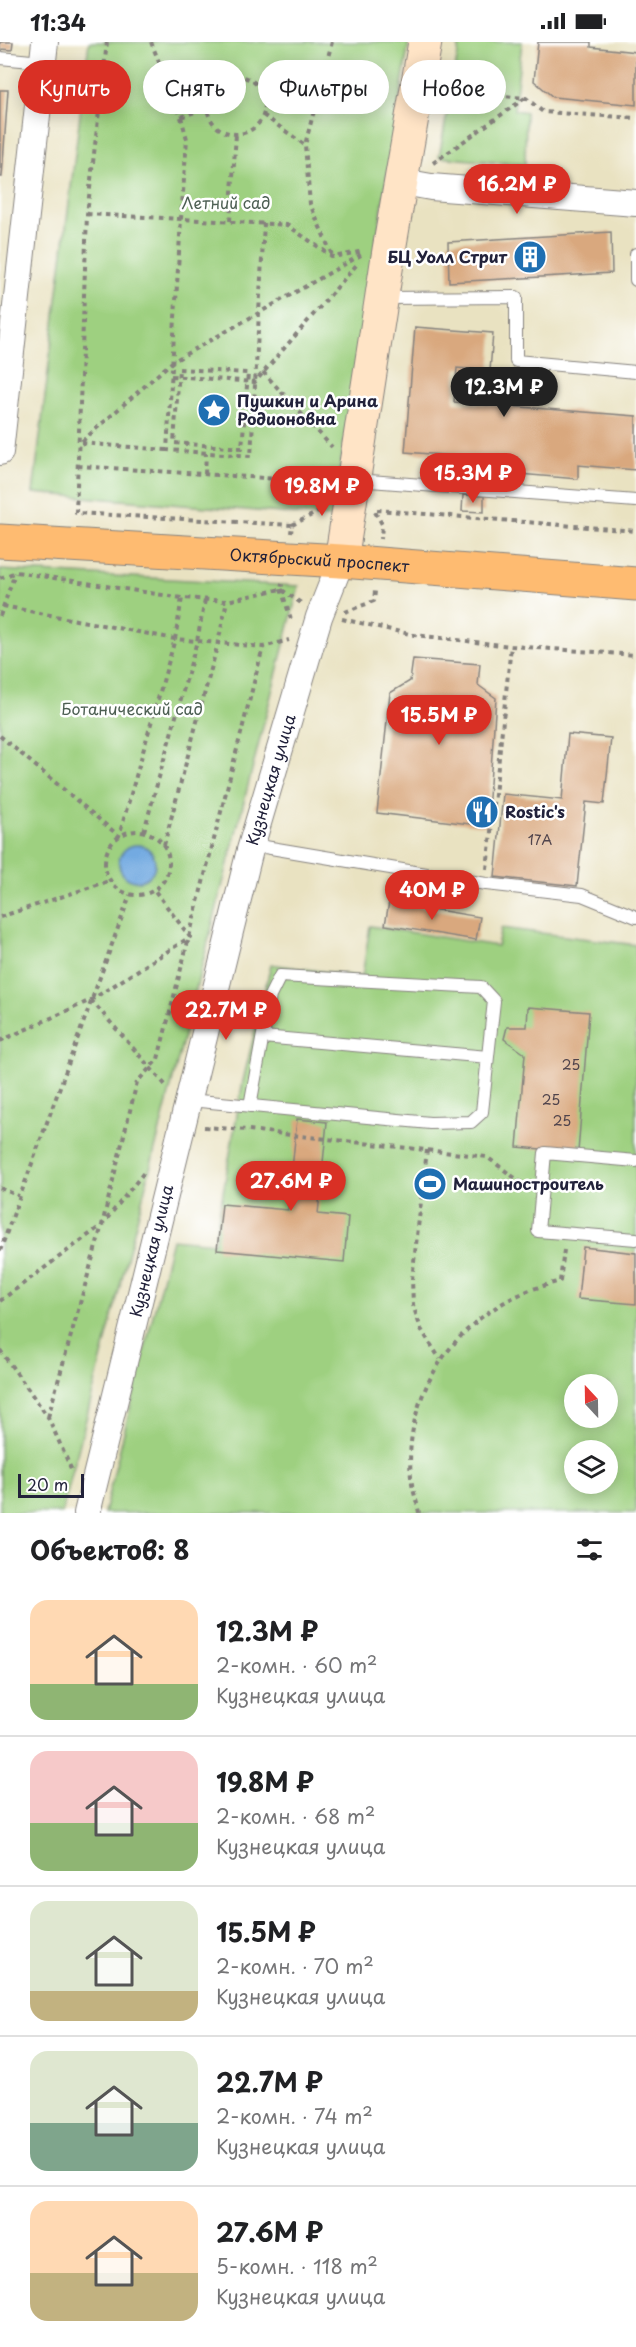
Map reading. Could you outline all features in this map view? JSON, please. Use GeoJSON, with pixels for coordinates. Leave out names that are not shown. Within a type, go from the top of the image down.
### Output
{"type":"FeatureCollection","features":[{"type":"Feature","properties":{"kind":"main road","name":"Октябрьский проспект"},"geometry":{"type":"LineString","coordinates":[[0,541],[285,574],[341,561],[636,584]]}},
{"type":"Feature","properties":{"kind":"street","name":"Кузнецкая улица"},"geometry":{"type":"LineString","coordinates":[[87,1513],[182,1125],[180,1095],[320,617],[341,561],[345,490],[403,182],[425,42]]}},
{"type":"Feature","properties":{"kind":"street"},"geometry":{"type":"LineString","coordinates":[[0,452],[5,356],[44,52]]}},
{"type":"Feature","properties":{"kind":"street"},"geometry":{"type":"LineString","coordinates":[[403,182],[431,187],[636,202]]}},
{"type":"Feature","properties":{"kind":"lane"},"geometry":{"type":"LineString","coordinates":[[0,58],[44,52]]}},
{"type":"Feature","properties":{"kind":"lane"},"geometry":{"type":"LineString","coordinates":[[636,254],[636,280]]}},
{"type":"Feature","properties":{"kind":"lane"},"geometry":{"type":"LineString","coordinates":[[382,298],[516,297],[516,360],[636,372]]}},
{"type":"Feature","properties":{"kind":"lane"},"geometry":{"type":"LineString","coordinates":[[345,490],[636,501]]}},
{"type":"Feature","properties":{"kind":"lane"},"geometry":{"type":"LineString","coordinates":[[250,850],[265,847],[486,884],[582,895],[636,917]]}},
{"type":"Feature","properties":{"kind":"lane"},"geometry":{"type":"LineString","coordinates":[[180,1095],[250,1106],[430,1123],[471,1122],[482,1112],[494,1000],[481,987],[280,976],[270,996],[250,1106]]}},
{"type":"Feature","properties":{"kind":"lane"},"geometry":{"type":"LineString","coordinates":[[263,1037],[488,1057]]}},
{"type":"Feature","properties":{"kind":"lane"},"geometry":{"type":"LineString","coordinates":[[636,1161],[545,1154],[538,1231],[636,1239]]}},
{"type":"Feature","properties":{"kind":"path"},"geometry":{"type":"LineString","coordinates":[[107,42],[87,214],[76,513],[292,525],[285,574],[320,617],[333,617],[414,635],[511,646],[636,655]]}},
{"type":"Feature","properties":{"kind":"path"},"geometry":{"type":"LineString","coordinates":[[151,42],[182,117],[187,139],[167,450]]}},
{"type":"Feature","properties":{"kind":"path"},"geometry":{"type":"LineString","coordinates":[[332,42],[305,145],[310,204],[333,257]]}},
{"type":"Feature","properties":{"kind":"path"},"geometry":{"type":"LineString","coordinates":[[209,114],[213,124],[227,133],[250,131],[263,115],[264,96],[253,80],[246,77]]}},
{"type":"Feature","properties":{"kind":"path"},"geometry":{"type":"LineString","coordinates":[[506,96],[526,98],[543,112],[636,118]]}},
{"type":"Feature","properties":{"kind":"path"},"geometry":{"type":"LineString","coordinates":[[432,163],[526,98]]}},
{"type":"Feature","properties":{"kind":"path"},"geometry":{"type":"LineString","coordinates":[[182,117],[190,114]]}},
{"type":"Feature","properties":{"kind":"path"},"geometry":{"type":"LineString","coordinates":[[263,115],[305,145]]}},
{"type":"Feature","properties":{"kind":"path"},"geometry":{"type":"LineString","coordinates":[[230,221],[236,134]]}},
{"type":"Feature","properties":{"kind":"path"},"geometry":{"type":"LineString","coordinates":[[87,214],[287,225],[333,257],[371,249]]}},
{"type":"Feature","properties":{"kind":"path"},"geometry":{"type":"LineString","coordinates":[[80,443],[251,456],[264,223]]}},
{"type":"Feature","properties":{"kind":"path"},"geometry":{"type":"LineString","coordinates":[[80,443],[172,362],[371,249]]}},
{"type":"Feature","properties":{"kind":"path"},"geometry":{"type":"LineString","coordinates":[[255,382],[371,249]]}},
{"type":"Feature","properties":{"kind":"path"},"geometry":{"type":"LineString","coordinates":[[179,369],[248,373],[247,381],[242,448],[174,443],[179,369]]}},
{"type":"Feature","properties":{"kind":"path"},"geometry":{"type":"LineString","coordinates":[[263,372],[337,452]]}},
{"type":"Feature","properties":{"kind":"path"},"geometry":{"type":"LineString","coordinates":[[171,376],[255,382]]}},
{"type":"Feature","properties":{"kind":"path"},"geometry":{"type":"LineString","coordinates":[[205,474],[206,453]]}},
{"type":"Feature","properties":{"kind":"path"},"geometry":{"type":"LineString","coordinates":[[78,466],[205,474],[345,490],[636,531]]}},
{"type":"Feature","properties":{"kind":"path"},"geometry":{"type":"LineString","coordinates":[[0,578],[16,572],[182,598],[227,601],[285,574]]}},
{"type":"Feature","properties":{"kind":"path"},"geometry":{"type":"LineString","coordinates":[[0,616],[16,572]]}},
{"type":"Feature","properties":{"kind":"path"},"geometry":{"type":"LineString","coordinates":[[119,836],[175,639],[182,598]]}},
{"type":"Feature","properties":{"kind":"path"},"geometry":{"type":"LineString","coordinates":[[144,831],[197,641],[205,600]]}},
{"type":"Feature","properties":{"kind":"path"},"geometry":{"type":"LineString","coordinates":[[164,845],[156,836],[144,831],[130,831],[119,836],[109,845],[105,856],[109,881],[118,890],[130,895],[142,896],[155,891],[169,870],[164,845],[227,601]]}},
{"type":"Feature","properties":{"kind":"path"},"geometry":{"type":"LineString","coordinates":[[3,606],[175,639],[263,647],[298,637]]}},
{"type":"Feature","properties":{"kind":"path"},"geometry":{"type":"LineString","coordinates":[[486,884],[511,646]]}},
{"type":"Feature","properties":{"kind":"path"},"geometry":{"type":"LineString","coordinates":[[48,1417],[102,1225],[137,1082],[158,1059],[263,647]]}},
{"type":"Feature","properties":{"kind":"path"},"geometry":{"type":"LineString","coordinates":[[0,736],[119,836]]}},
{"type":"Feature","properties":{"kind":"path"},"geometry":{"type":"LineString","coordinates":[[0,917],[109,881]]}},
{"type":"Feature","properties":{"kind":"path"},"geometry":{"type":"LineString","coordinates":[[155,891],[190,937]]}},
{"type":"Feature","properties":{"kind":"path"},"geometry":{"type":"LineString","coordinates":[[0,1251],[130,895]]}},
{"type":"Feature","properties":{"kind":"path"},"geometry":{"type":"LineString","coordinates":[[0,1041],[92,1000],[190,937]]}},
{"type":"Feature","properties":{"kind":"path"},"geometry":{"type":"LineString","coordinates":[[92,1000],[150,1067],[180,1095]]}},
{"type":"Feature","properties":{"kind":"path"},"geometry":{"type":"LineString","coordinates":[[182,1125],[248,1130],[487,1157],[541,1198]]}},
{"type":"Feature","properties":{"kind":"path"},"geometry":{"type":"LineString","coordinates":[[427,1150],[412,1279],[413,1305],[421,1329],[440,1359]]}},
{"type":"Feature","properties":{"kind":"path"},"geometry":{"type":"LineString","coordinates":[[0,1301],[102,1225],[149,1166]]}},
{"type":"Feature","properties":{"kind":"path"},"geometry":{"type":"LineString","coordinates":[[0,1188],[19,1196]]}},
{"type":"Feature","properties":{"kind":"path"},"geometry":{"type":"LineString","coordinates":[[419,1513],[411,1477],[412,1437],[421,1396],[440,1359],[462,1333],[490,1311],[521,1294],[560,1281],[566,1233]]}},
{"type":"Feature","properties":{"kind":"path"},"geometry":{"type":"LineString","coordinates":[[0,1350],[48,1417],[77,1482]]}},
{"type":"Feature","properties":{"kind":"green space","name":"Летний сад"},"geometry":{"type":"Polygon","coordinates":[[[89,42],[409,42],[406,60],[401,60],[401,91],[332,517],[33,493],[80,114],[131,114],[131,60],[87,60],[89,42]]]}},
{"type":"Feature","properties":{"kind":"green space"},"geometry":{"type":"Polygon","coordinates":[[[456,42],[522,42],[514,110],[526,112],[525,165],[439,157],[447,114],[506,114],[506,60],[457,60],[459,48],[456,42]]]}},
{"type":"Feature","properties":{"kind":"green space","name":"Ботанический сад"},"geometry":{"type":"Polygon","coordinates":[[[0,570],[299,586],[62,1513],[0,1513],[0,570]]]}},
{"type":"Feature","properties":{"kind":"green space","name":"Машиностроитель"},"geometry":{"type":"Polygon","coordinates":[[[370,926],[497,946],[501,928],[636,945],[636,1513],[104,1513],[172,1239],[214,1243],[243,1081],[271,964],[362,977],[370,926]]]}},
{"type":"Feature","properties":{"kind":"water"},"geometry":{"type":"Polygon","coordinates":[[[137,845],[149,851],[155,863],[149,875],[137,881],[125,875],[119,863],[125,851],[137,845]]]}},
{"type":"Feature","properties":{"kind":"building"},"geometry":{"type":"Polygon","coordinates":[[[0,42],[13,42],[12,50],[0,49],[0,42]]]}},
{"type":"Feature","properties":{"kind":"building"},"geometry":{"type":"Polygon","coordinates":[[[538,42],[591,42],[591,47],[636,52],[636,105],[553,97],[534,81],[538,42]]]}},
{"type":"Feature","properties":{"kind":"building"},"geometry":{"type":"Polygon","coordinates":[[[0,90],[8,90],[2,177],[0,177],[0,90]]]}},
{"type":"Feature","properties":{"kind":"building","name":"БЦ Уолл Стрит"},"geometry":{"type":"Polygon","coordinates":[[[611,232],[612,273],[449,282],[448,242],[611,232]]]}},
{"type":"Feature","properties":{"kind":"building"},"geometry":{"type":"Polygon","coordinates":[[[415,327],[493,333],[490,371],[457,368],[454,402],[636,416],[636,470],[578,465],[578,479],[494,472],[494,459],[405,452],[415,327]]]}},
{"type":"Feature","properties":{"kind":"building"},"geometry":{"type":"Polygon","coordinates":[[[463,495],[484,496],[484,512],[462,511],[463,495]]]}},
{"type":"Feature","properties":{"kind":"building"},"geometry":{"type":"Polygon","coordinates":[[[413,659],[480,664],[478,685],[496,698],[487,826],[377,813],[390,693],[410,681],[413,659]]]}},
{"type":"Feature","properties":{"kind":"building"},"geometry":{"type":"Polygon","coordinates":[[[568,734],[611,738],[604,804],[586,802],[577,886],[495,877],[503,794],[562,800],[568,734]]]}},
{"type":"Feature","properties":{"kind":"building"},"geometry":{"type":"Polygon","coordinates":[[[389,902],[480,917],[476,940],[385,925],[389,902]]]}},
{"type":"Feature","properties":{"kind":"building"},"geometry":{"type":"Polygon","coordinates":[[[528,1007],[589,1012],[578,1152],[517,1147],[525,1054],[504,1039],[507,1027],[527,1027],[528,1007]]]}},
{"type":"Feature","properties":{"kind":"building"},"geometry":{"type":"Polygon","coordinates":[[[297,1119],[327,1122],[318,1214],[348,1217],[344,1262],[217,1250],[222,1204],[288,1210],[297,1119]]]}},
{"type":"Feature","properties":{"kind":"building"},"geometry":{"type":"Polygon","coordinates":[[[583,1247],[636,1253],[636,1304],[578,1299],[583,1247]]]}},
{"type":"Feature","properties":{"kind":"place","name":"БЦ Уолл Стрит"},"geometry":{"type":"Point","coordinates":[530,257]}},
{"type":"Feature","properties":{"kind":"place","name":"Пушкин и Арина Родионовна"},"geometry":{"type":"Point","coordinates":[214,410]}},
{"type":"Feature","properties":{"kind":"place","name":"Rostic's"},"geometry":{"type":"Point","coordinates":[482,812]}},
{"type":"Feature","properties":{"kind":"place","name":"Машиностроитель"},"geometry":{"type":"Point","coordinates":[430,1184]}}]}
